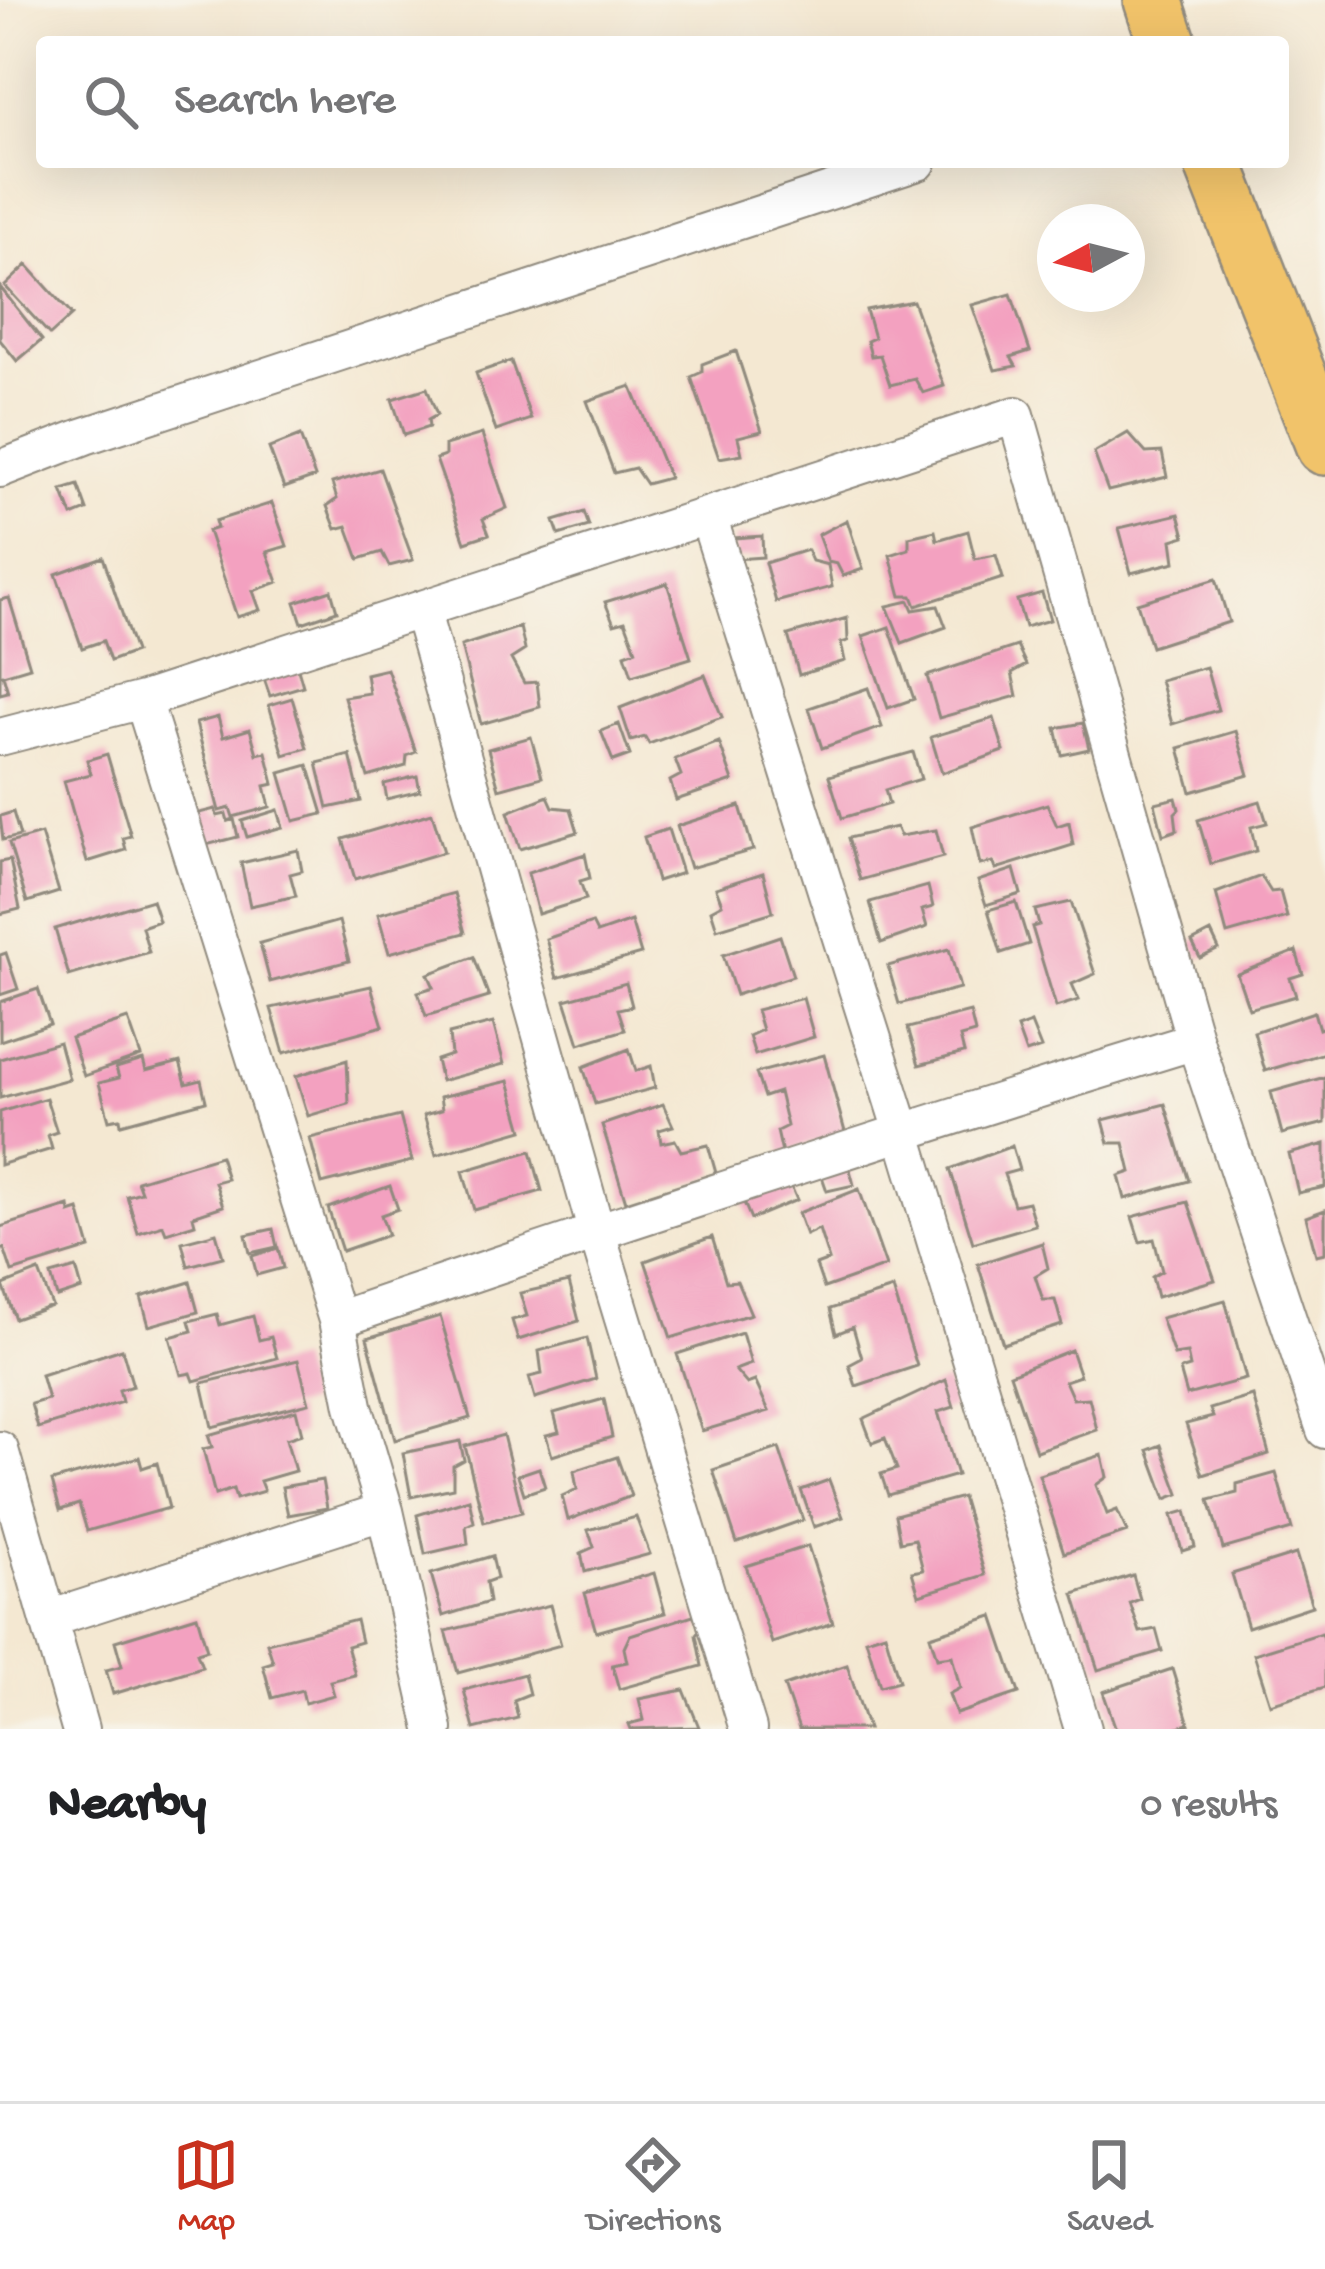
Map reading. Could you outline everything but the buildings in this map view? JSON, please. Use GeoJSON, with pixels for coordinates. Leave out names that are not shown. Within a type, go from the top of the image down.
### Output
{"type":"FeatureCollection","features":[{"type":"Feature","properties":{"kind":"main road"},"geometry":{"type":"LineString","coordinates":[[1153,0],[1165,36]]}},
{"type":"Feature","properties":{"kind":"main road"},"geometry":{"type":"LineString","coordinates":[[1215,168],[1325,446]]}},
{"type":"Feature","properties":{"kind":"street"},"geometry":{"type":"LineString","coordinates":[[0,469],[85,436],[900,168]]}},
{"type":"Feature","properties":{"kind":"street"},"geometry":{"type":"LineString","coordinates":[[0,737],[142,700],[1016,415],[1195,1041],[1325,1430]]}},
{"type":"Feature","properties":{"kind":"street"},"geometry":{"type":"LineString","coordinates":[[708,516],[902,1131],[1083,1729]]}},
{"type":"Feature","properties":{"kind":"street"},"geometry":{"type":"LineString","coordinates":[[422,609],[596,1230],[748,1729]]}},
{"type":"Feature","properties":{"kind":"street"},"geometry":{"type":"LineString","coordinates":[[142,700],[337,1320],[434,1729]]}},
{"type":"Feature","properties":{"kind":"street"},"geometry":{"type":"LineString","coordinates":[[337,1320],[596,1230],[1195,1041]]}},
{"type":"Feature","properties":{"kind":"street"},"geometry":{"type":"LineString","coordinates":[[0,1450],[80,1729]]}},
{"type":"Feature","properties":{"kind":"street"},"geometry":{"type":"LineString","coordinates":[[49,1619],[385,1511]]}}]}
